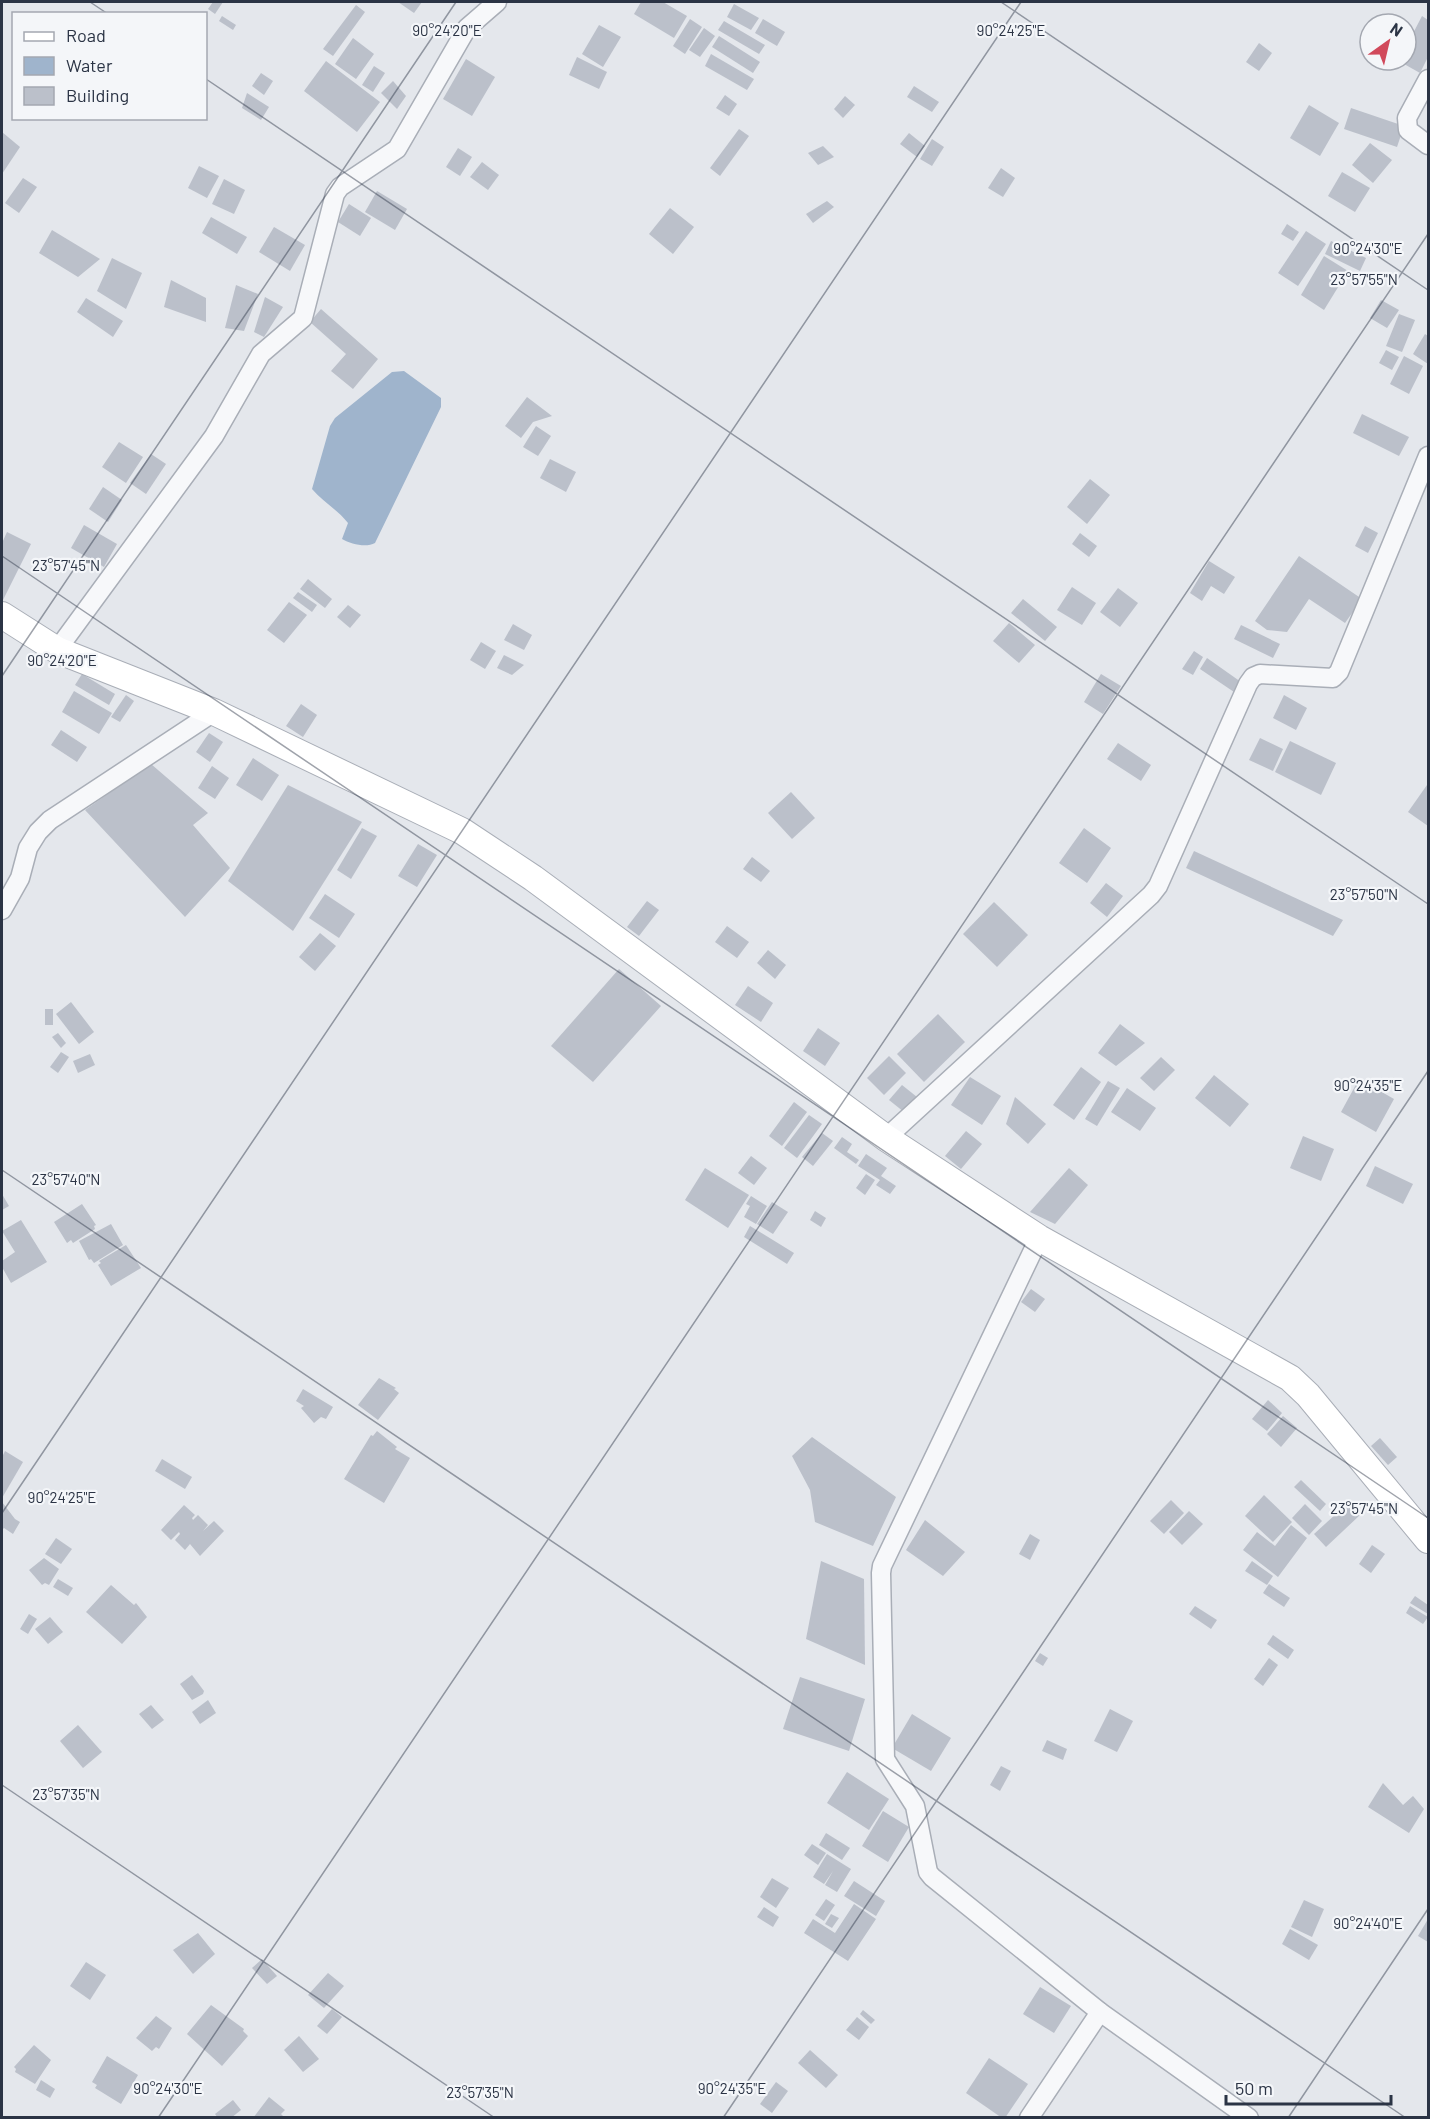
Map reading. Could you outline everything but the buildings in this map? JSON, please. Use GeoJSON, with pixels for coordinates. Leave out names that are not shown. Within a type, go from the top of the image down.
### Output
{"type":"FeatureCollection","features":[{"type":"Feature","properties":{"kind":"street"},"geometry":{"type":"LineString","coordinates":[[57,650],[214,436],[261,354],[303,318],[335,194],[340,187],[397,149],[467,28],[497,2]]}},
{"type":"Feature","properties":{"kind":"street"},"geometry":{"type":"LineString","coordinates":[[1428,79],[1407,118],[1408,130],[1428,145]]}},
{"type":"Feature","properties":{"kind":"street"},"geometry":{"type":"LineString","coordinates":[[886,1138],[1158,886],[1253,677],[1260,674],[1333,678],[1339,672],[1428,456]]}},
{"type":"Feature","properties":{"kind":"street"},"geometry":{"type":"LineString","coordinates":[[2,615],[57,650],[214,712],[462,831],[533,878],[886,1138],[1039,1238],[1290,1378],[1308,1395],[1428,1540]]}},
{"type":"Feature","properties":{"kind":"street"},"geometry":{"type":"LineString","coordinates":[[2,910],[20,878],[28,848],[38,832],[50,820],[214,712]]}},
{"type":"Feature","properties":{"kind":"street"},"geometry":{"type":"LineString","coordinates":[[1039,1238],[882,1566],[880,1573],[885,1759],[915,1806],[928,1872],[939,1883],[1100,2012],[1249,2118]]}},
{"type":"Feature","properties":{"kind":"street"},"geometry":{"type":"LineString","coordinates":[[1029,2118],[1100,2012]]}},
{"type":"Feature","properties":{"kind":"water"},"geometry":{"type":"Polygon","coordinates":[[[404,371],[441,398],[441,407],[375,543],[354,544],[342,539],[348,523],[312,489],[330,426],[335,418],[392,372],[404,371]]]}}]}
